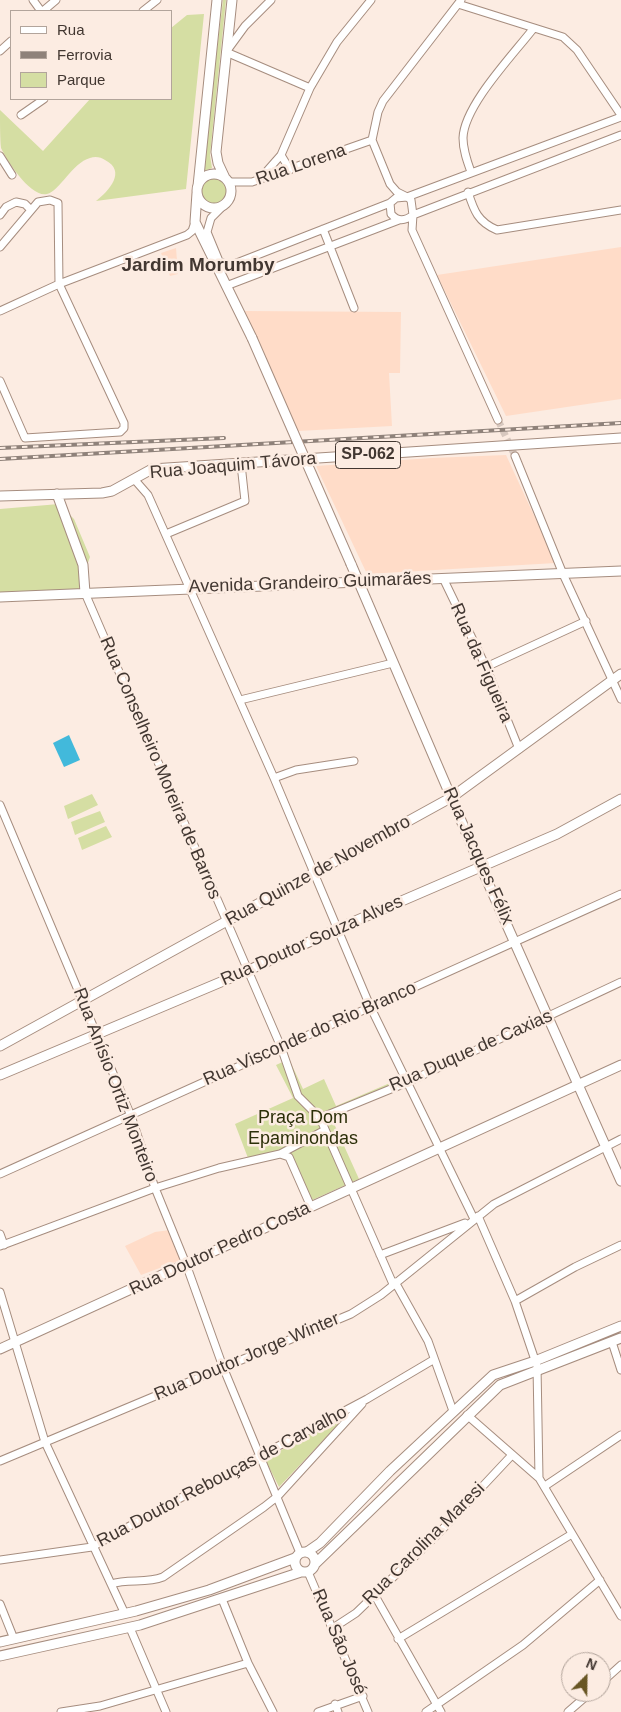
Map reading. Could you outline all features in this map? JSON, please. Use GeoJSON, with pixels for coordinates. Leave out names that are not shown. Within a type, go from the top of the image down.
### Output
{"type":"FeatureCollection","features":[{"type":"Feature","properties":{"kind":"main road"},"geometry":{"type":"LineString","coordinates":[[195,222],[198,165],[217,0]]}},
{"type":"Feature","properties":{"kind":"main road"},"geometry":{"type":"LineString","coordinates":[[197,190],[206,206],[221,208],[231,197],[227,180],[218,163],[216,152],[232,0]]}},
{"type":"Feature","properties":{"kind":"main road"},"geometry":{"type":"LineString","coordinates":[[197,190],[204,177],[209,175],[215,174],[227,180]]}},
{"type":"Feature","properties":{"kind":"main road","name":"Rua Jacques Félix"},"geometry":{"type":"LineString","coordinates":[[195,222],[252,338],[481,867],[621,1181]]}},
{"type":"Feature","properties":{"kind":"main road","name":"Rua Joaquim Távora"},"geometry":{"type":"LineString","coordinates":[[0,496],[112,491],[152,469],[621,438]]}},
{"type":"Feature","properties":{"kind":"main road"},"geometry":{"type":"LineString","coordinates":[[57,494],[83,565],[85,593]]}},
{"type":"Feature","properties":{"kind":"main road","name":"Avenida Grandeiro Guimarães"},"geometry":{"type":"LineString","coordinates":[[0,597],[621,571]]}},
{"type":"Feature","properties":{"kind":"main road","name":"Rua Quinze de Novembro"},"geometry":{"type":"LineString","coordinates":[[0,1046],[452,797],[621,674]]}},
{"type":"Feature","properties":{"kind":"main road","name":"Rua Doutor Souza Alves"},"geometry":{"type":"LineString","coordinates":[[0,1075],[247,971],[339,928],[557,834],[621,799]]}},
{"type":"Feature","properties":{"kind":"main road","name":"Rua Doutor Pedro Costa"},"geometry":{"type":"LineString","coordinates":[[0,1349],[621,1065]]}},
{"type":"Feature","properties":{"kind":"main road"},"geometry":{"type":"LineString","coordinates":[[0,1642],[124,1614],[209,1590],[301,1554],[320,1543],[418,1444],[493,1375],[535,1361],[621,1326]]}},
{"type":"Feature","properties":{"kind":"main road"},"geometry":{"type":"LineString","coordinates":[[0,1656],[130,1628],[305,1572],[500,1385],[538,1372],[621,1338]]}},
{"type":"Feature","properties":{"kind":"main road"},"geometry":{"type":"LineString","coordinates":[[418,1444],[427,1454]]}},
{"type":"Feature","properties":{"kind":"main road"},"geometry":{"type":"LineString","coordinates":[[301,1554],[313,1556],[315,1564]]}},
{"type":"Feature","properties":{"kind":"main road"},"geometry":{"type":"LineString","coordinates":[[301,1554],[295,1565],[305,1572]]}},
{"type":"Feature","properties":{"kind":"main road"},"geometry":{"type":"LineString","coordinates":[[209,1590],[218,1601]]}},
{"type":"Feature","properties":{"kind":"main road"},"geometry":{"type":"LineString","coordinates":[[198,1593],[201,1606]]}},
{"type":"Feature","properties":{"kind":"main road"},"geometry":{"type":"LineString","coordinates":[[26,1636],[29,1650]]}},
{"type":"Feature","properties":{"kind":"main road"},"geometry":{"type":"LineString","coordinates":[[14,1639],[16,1653]]}},
{"type":"Feature","properties":{"kind":"street"},"geometry":{"type":"LineString","coordinates":[[33,0],[41,10]]}},
{"type":"Feature","properties":{"kind":"street"},"geometry":{"type":"LineString","coordinates":[[43,10],[56,0]]}},
{"type":"Feature","properties":{"kind":"street"},"geometry":{"type":"LineString","coordinates":[[144,10],[157,0]]}},
{"type":"Feature","properties":{"kind":"street"},"geometry":{"type":"LineString","coordinates":[[271,0],[245,26],[226,52],[310,88]]}},
{"type":"Feature","properties":{"kind":"street"},"geometry":{"type":"LineString","coordinates":[[259,180],[281,155],[310,88],[337,42],[371,0]]}},
{"type":"Feature","properties":{"kind":"street"},"geometry":{"type":"LineString","coordinates":[[221,208],[211,218],[207,232],[219,261],[229,266],[390,203],[396,198],[407,197],[621,116],[570,43],[562,37],[533,29],[459,2],[383,101],[378,112],[372,140],[390,184],[396,192],[407,197],[412,204],[412,230],[498,420]]}},
{"type":"Feature","properties":{"kind":"street"},"geometry":{"type":"LineString","coordinates":[[471,172],[463,138],[471,109],[533,29]]}},
{"type":"Feature","properties":{"kind":"street"},"geometry":{"type":"LineString","coordinates":[[0,51],[10,42]]}},
{"type":"Feature","properties":{"kind":"street"},"geometry":{"type":"LineString","coordinates":[[21,114],[42,100]]}},
{"type":"Feature","properties":{"kind":"street"},"geometry":{"type":"LineString","coordinates":[[226,286],[621,135]]}},
{"type":"Feature","properties":{"kind":"street","name":"Rua Lorena"},"geometry":{"type":"LineString","coordinates":[[227,180],[246,183],[259,180],[372,140]]}},
{"type":"Feature","properties":{"kind":"street"},"geometry":{"type":"LineString","coordinates":[[281,155],[290,170]]}},
{"type":"Feature","properties":{"kind":"street"},"geometry":{"type":"LineString","coordinates":[[0,156],[12,175]]}},
{"type":"Feature","properties":{"kind":"street"},"geometry":{"type":"LineString","coordinates":[[468,192],[476,215],[481,221],[497,230],[507,230],[621,210]]}},
{"type":"Feature","properties":{"kind":"street"},"geometry":{"type":"LineString","coordinates":[[0,247],[38,202],[44,200],[58,203],[59,284],[124,423],[124,428],[120,432],[25,438],[0,381]]}},
{"type":"Feature","properties":{"kind":"street"},"geometry":{"type":"LineString","coordinates":[[0,215],[6,207],[16,202],[25,204],[31,210]]}},
{"type":"Feature","properties":{"kind":"street"},"geometry":{"type":"LineString","coordinates":[[390,203],[391,214],[399,220]]}},
{"type":"Feature","properties":{"kind":"street"},"geometry":{"type":"LineString","coordinates":[[0,311],[59,284],[187,235],[192,231],[195,222]]}},
{"type":"Feature","properties":{"kind":"street"},"geometry":{"type":"LineString","coordinates":[[323,229],[354,308]]}},
{"type":"Feature","properties":{"kind":"street"},"geometry":{"type":"LineString","coordinates":[[187,235],[204,240]]}},
{"type":"Feature","properties":{"kind":"street"},"geometry":{"type":"LineString","coordinates":[[515,456],[563,574],[621,699]]}},
{"type":"Feature","properties":{"kind":"street"},"geometry":{"type":"LineString","coordinates":[[166,534],[245,501],[241,464]]}},
{"type":"Feature","properties":{"kind":"street"},"geometry":{"type":"LineString","coordinates":[[134,479],[148,495],[166,534],[315,872],[370,1006],[476,1218],[515,1301],[538,1372],[536,1393],[539,1478]]}},
{"type":"Feature","properties":{"kind":"street","name":"Rua da Figueira"},"geometry":{"type":"LineString","coordinates":[[443,578],[486,667],[519,749]]}},
{"type":"Feature","properties":{"kind":"street","name":"Rua Conselheiro Moreira de Barros"},"geometry":{"type":"LineString","coordinates":[[85,593],[281,1047],[298,1096],[320,1118]]}},
{"type":"Feature","properties":{"kind":"street"},"geometry":{"type":"LineString","coordinates":[[486,667],[586,621]]}},
{"type":"Feature","properties":{"kind":"street"},"geometry":{"type":"LineString","coordinates":[[240,700],[394,663]]}},
{"type":"Feature","properties":{"kind":"street"},"geometry":{"type":"LineString","coordinates":[[274,778],[296,770],[354,761]]}},
{"type":"Feature","properties":{"kind":"street","name":"Rua Anísio Ortiz Monteiro"},"geometry":{"type":"LineString","coordinates":[[0,805],[131,1116],[155,1188],[186,1264],[223,1367]]}},
{"type":"Feature","properties":{"kind":"street","name":"Rua Visconde do Rio Branco"},"geometry":{"type":"LineString","coordinates":[[0,1174],[621,894]]}},
{"type":"Feature","properties":{"kind":"street","name":"Rua Duque de Caxias"},"geometry":{"type":"LineString","coordinates":[[320,1118],[408,1082],[621,982]]}},
{"type":"Feature","properties":{"kind":"street"},"geometry":{"type":"LineString","coordinates":[[320,1118],[394,1283],[428,1341],[454,1410]]}},
{"type":"Feature","properties":{"kind":"street"},"geometry":{"type":"LineString","coordinates":[[0,1234],[2,1245],[155,1188],[227,1166],[280,1154],[325,1130]]}},
{"type":"Feature","properties":{"kind":"street"},"geometry":{"type":"LineString","coordinates":[[380,1254],[476,1218],[494,1204],[621,1139]]}},
{"type":"Feature","properties":{"kind":"street"},"geometry":{"type":"LineString","coordinates":[[280,1154],[289,1157],[311,1207]]}},
{"type":"Feature","properties":{"kind":"street","name":"Rua Doutor Jorge Winter"},"geometry":{"type":"LineString","coordinates":[[0,1461],[351,1314],[394,1283],[476,1218]]}},
{"type":"Feature","properties":{"kind":"street"},"geometry":{"type":"LineString","coordinates":[[515,1301],[574,1267],[621,1245]]}},
{"type":"Feature","properties":{"kind":"street"},"geometry":{"type":"LineString","coordinates":[[0,1292],[46,1442],[124,1614]]}},
{"type":"Feature","properties":{"kind":"street"},"geometry":{"type":"LineString","coordinates":[[612,1342],[621,1370]]}},
{"type":"Feature","properties":{"kind":"street","name":"Rua Doutor Rebouças de Carvalho"},"geometry":{"type":"LineString","coordinates":[[0,1560],[92,1547],[434,1360]]}},
{"type":"Feature","properties":{"kind":"street"},"geometry":{"type":"LineString","coordinates":[[223,1367],[301,1554]]}},
{"type":"Feature","properties":{"kind":"street"},"geometry":{"type":"LineString","coordinates":[[111,1584],[117,1581],[152,1581],[163,1577],[278,1496],[367,1398]]}},
{"type":"Feature","properties":{"kind":"street"},"geometry":{"type":"LineString","coordinates":[[467,1415],[511,1456],[539,1478],[621,1616]]}},
{"type":"Feature","properties":{"kind":"street"},"geometry":{"type":"LineString","coordinates":[[545,1486],[621,1435]]}},
{"type":"Feature","properties":{"kind":"street","name":"Rua Carolina Maresi"},"geometry":{"type":"LineString","coordinates":[[334,1628],[346,1622],[437,1535],[511,1456]]}},
{"type":"Feature","properties":{"kind":"street"},"geometry":{"type":"LineString","coordinates":[[398,1639],[572,1534]]}},
{"type":"Feature","properties":{"kind":"street","name":"Rua São José"},"geometry":{"type":"LineString","coordinates":[[305,1572],[334,1628],[368,1712]]}},
{"type":"Feature","properties":{"kind":"street"},"geometry":{"type":"LineString","coordinates":[[426,1712],[523,1645],[600,1580]]}},
{"type":"Feature","properties":{"kind":"street"},"geometry":{"type":"LineString","coordinates":[[374,1594],[398,1639],[442,1712]]}},
{"type":"Feature","properties":{"kind":"street"},"geometry":{"type":"LineString","coordinates":[[218,1601],[273,1712]]}},
{"type":"Feature","properties":{"kind":"street"},"geometry":{"type":"LineString","coordinates":[[0,1604],[14,1639]]}},
{"type":"Feature","properties":{"kind":"street"},"geometry":{"type":"LineString","coordinates":[[130,1628],[166,1712]]}},
{"type":"Feature","properties":{"kind":"street"},"geometry":{"type":"LineString","coordinates":[[61,1712],[101,1709],[155,1688],[248,1663]]}},
{"type":"Feature","properties":{"kind":"street"},"geometry":{"type":"LineString","coordinates":[[611,1674],[621,1665]]}},
{"type":"Feature","properties":{"kind":"street"},"geometry":{"type":"LineString","coordinates":[[318,1712],[335,1704],[363,1696]]}},
{"type":"Feature","properties":{"kind":"street"},"geometry":{"type":"LineString","coordinates":[[568,1712],[580,1702]]}},
{"type":"Feature","properties":{"kind":"street"},"geometry":{"type":"LineString","coordinates":[[335,1704],[338,1712]]}},
{"type":"Feature","properties":{"kind":"shaded area"},"geometry":{"type":"Polygon","coordinates":[[[621,247],[621,399],[506,416],[437,275],[621,247]]]}},
{"type":"Feature","properties":{"kind":"shaded area"},"geometry":{"type":"Polygon","coordinates":[[[176,248],[178,274],[170,276],[161,253],[176,248]]]}},
{"type":"Feature","properties":{"kind":"shaded area"},"geometry":{"type":"Polygon","coordinates":[[[243,311],[401,312],[400,373],[389,373],[392,426],[298,431],[243,311]]]}},
{"type":"Feature","properties":{"kind":"shaded area"},"geometry":{"type":"Polygon","coordinates":[[[506,455],[556,563],[367,574],[316,466],[432,458],[506,455]]]}},
{"type":"Feature","properties":{"kind":"shaded area"},"geometry":{"type":"Polygon","coordinates":[[[170,1230],[181,1260],[141,1275],[125,1246],[155,1232],[170,1230]]]}},
{"type":"Feature","properties":{"kind":"green space"},"geometry":{"type":"Polygon","coordinates":[[[223,0],[226,0],[210,155],[212,168],[202,172],[223,0]]]}},
{"type":"Feature","properties":{"kind":"green space"},"geometry":{"type":"Polygon","coordinates":[[[204,14],[186,189],[96,201],[114,181],[115,170],[103,159],[96,157],[92,157],[78,165],[52,192],[41,194],[27,185],[8,161],[1,148],[0,110],[43,151],[89,100],[172,100],[172,27],[187,15],[204,14]]]}},
{"type":"Feature","properties":{"kind":"green space"},"geometry":{"type":"Polygon","coordinates":[[[215,176],[226,180],[230,191],[226,202],[215,206],[204,202],[200,191],[204,180],[215,176]]]}},
{"type":"Feature","properties":{"kind":"green space"},"geometry":{"type":"Polygon","coordinates":[[[59,504],[74,519],[90,557],[78,591],[0,595],[0,509],[59,504]]]}},
{"type":"Feature","properties":{"kind":"green space"},"geometry":{"type":"Polygon","coordinates":[[[92,794],[98,805],[68,819],[64,806],[92,794]]]}},
{"type":"Feature","properties":{"kind":"green space"},"geometry":{"type":"Polygon","coordinates":[[[100,811],[105,822],[75,835],[71,822],[100,811]]]}},
{"type":"Feature","properties":{"kind":"green space"},"geometry":{"type":"Polygon","coordinates":[[[106,826],[112,837],[82,850],[78,838],[106,826]]]}},
{"type":"Feature","properties":{"kind":"green space","name":"Praça Dom Epaminondas"},"geometry":{"type":"Polygon","coordinates":[[[289,1059],[303,1089],[324,1079],[336,1106],[397,1080],[401,1089],[331,1117],[359,1179],[310,1201],[283,1150],[248,1158],[235,1124],[293,1098],[276,1065],[289,1059]]]}},
{"type":"Feature","properties":{"kind":"green space"},"geometry":{"type":"Polygon","coordinates":[[[349,1413],[279,1487],[265,1459],[349,1413]]]}},
{"type":"Feature","properties":{"kind":"water"},"geometry":{"type":"Polygon","coordinates":[[[69,735],[80,760],[64,767],[53,743],[69,735]]]}},
{"type":"Feature","properties":{"kind":"tunnel"},"geometry":{"type":"LineString","coordinates":[[498,420],[515,456]]}},
{"type":"Feature","properties":{"kind":"railway"},"geometry":{"type":"LineString","coordinates":[[0,459],[621,423]]}},
{"type":"Feature","properties":{"kind":"railway"},"geometry":{"type":"LineString","coordinates":[[0,448],[224,438]]}},
{"type":"Feature","properties":{"kind":"district","name":"Jardim Morumby"},"geometry":{"type":"Point","coordinates":[198,266]}}]}
